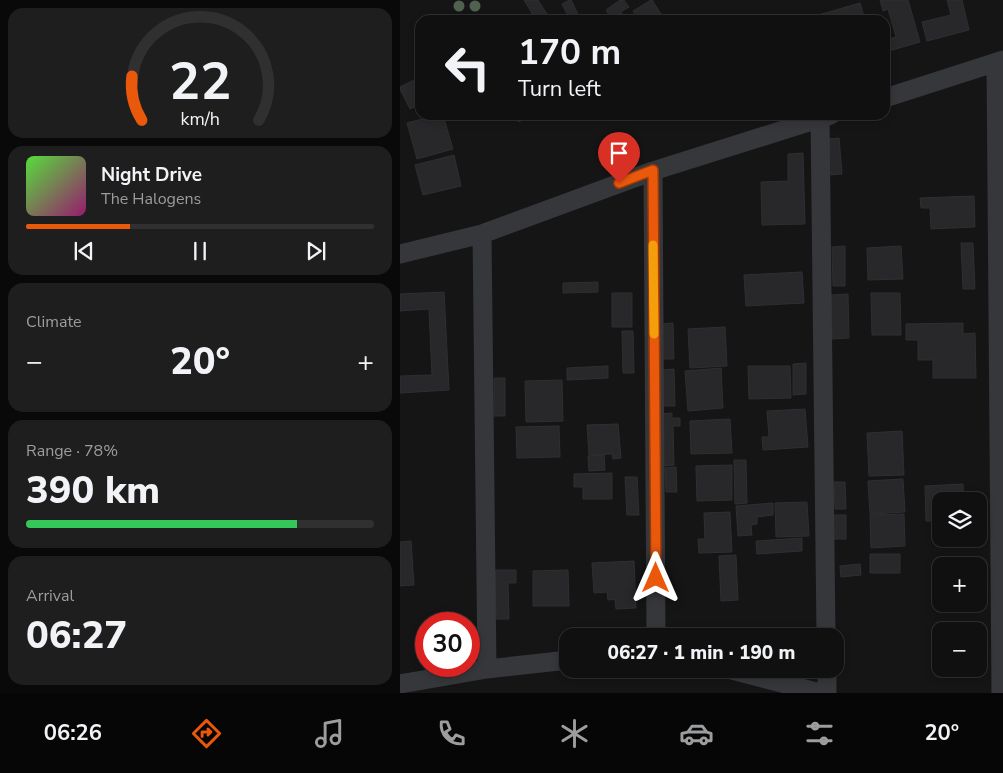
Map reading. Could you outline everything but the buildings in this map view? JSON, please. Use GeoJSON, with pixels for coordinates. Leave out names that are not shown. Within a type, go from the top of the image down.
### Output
{"type":"FeatureCollection","features":[{"type":"Feature","properties":{"kind":"street"},"geometry":{"type":"LineString","coordinates":[[890,96],[999,61],[1001,693]]}},
{"type":"Feature","properties":{"kind":"street"},"geometry":{"type":"LineString","coordinates":[[400,254],[482,234],[653,170],[815,120]]}},
{"type":"Feature","properties":{"kind":"street"},"geometry":{"type":"LineString","coordinates":[[825,120],[826,628]]}},
{"type":"Feature","properties":{"kind":"street"},"geometry":{"type":"LineString","coordinates":[[653,170],[656,628]]}},
{"type":"Feature","properties":{"kind":"street"},"geometry":{"type":"LineString","coordinates":[[482,234],[487,669]]}},
{"type":"Feature","properties":{"kind":"street"},"geometry":{"type":"LineString","coordinates":[[400,684],[487,669],[559,661]]}},
{"type":"Feature","properties":{"kind":"street"},"geometry":{"type":"LineString","coordinates":[[762,678],[820,693]]}},
{"type":"Feature","properties":{"kind":"street"},"geometry":{"type":"LineString","coordinates":[[827,678],[827,693]]}},
{"type":"Feature","properties":{"kind":"slow traffic"},"geometry":{"type":"LineString","coordinates":[[653,245],[654,334]]}},
{"type":"Feature","properties":{"kind":"route"},"geometry":{"type":"LineString","coordinates":[[619,183],[653,170],[656,578]]}}]}
